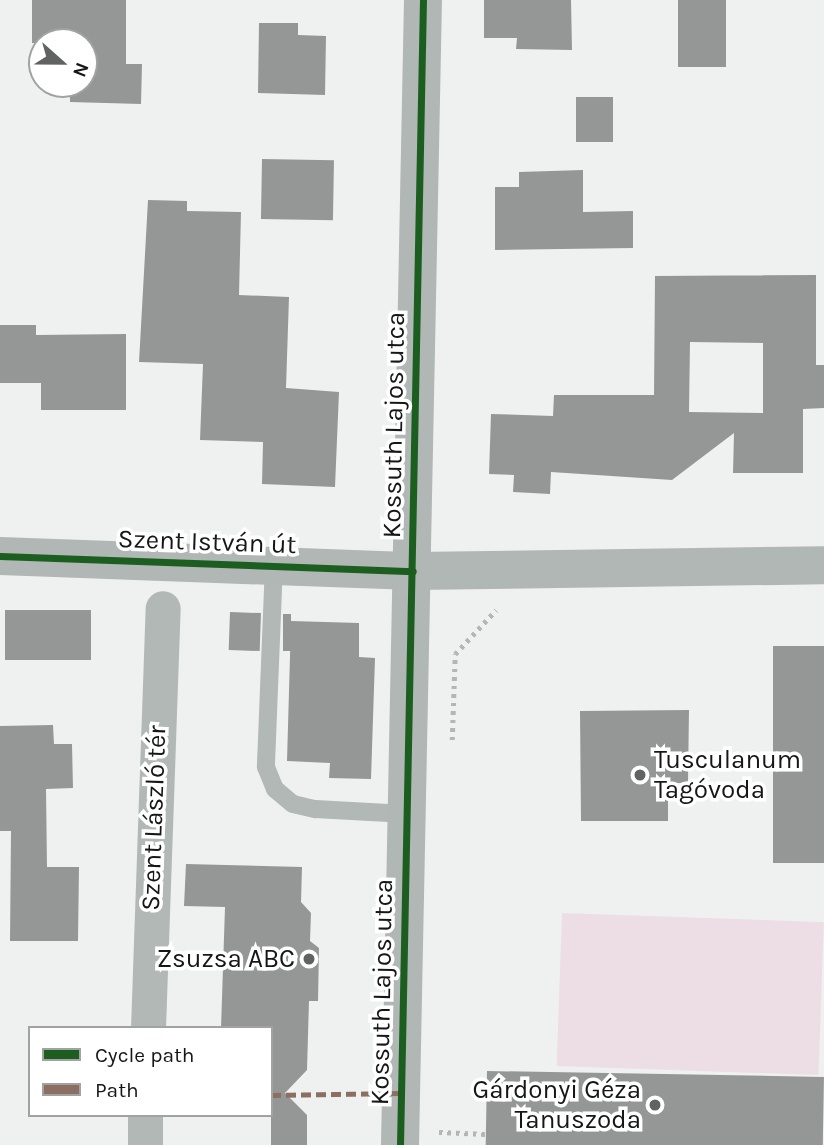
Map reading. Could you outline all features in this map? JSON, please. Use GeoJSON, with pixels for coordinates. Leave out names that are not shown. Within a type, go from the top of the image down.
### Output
{"type":"FeatureCollection","features":[{"type":"Feature","properties":{"kind":"street","name":"Kossuth Lajos utca"},"geometry":{"type":"LineString","coordinates":[[400,1145],[423,0]]}},
{"type":"Feature","properties":{"kind":"street","name":"Szent István út"},"geometry":{"type":"LineString","coordinates":[[0,556],[413,571],[824,565]]}},
{"type":"Feature","properties":{"kind":"street","name":"Szent László tér"},"geometry":{"type":"LineString","coordinates":[[148,1026],[163,608]]}},
{"type":"Feature","properties":{"kind":"street"},"geometry":{"type":"LineString","coordinates":[[145,1117],[145,1145]]}},
{"type":"Feature","properties":{"kind":"lane"},"geometry":{"type":"LineString","coordinates":[[274,564],[266,766],[275,789],[293,804],[407,814]]}},
{"type":"Feature","properties":{"kind":"path"},"geometry":{"type":"LineString","coordinates":[[452,751],[455,654],[497,609],[509,606]]}},
{"type":"Feature","properties":{"kind":"path"},"geometry":{"type":"LineString","coordinates":[[438,1118],[438,1145]]}},
{"type":"Feature","properties":{"kind":"shaded area"},"geometry":{"type":"Polygon","coordinates":[[[562,913],[824,922],[819,1075],[557,1066],[562,913]]]}},
{"type":"Feature","properties":{"kind":"building"},"geometry":{"type":"Polygon","coordinates":[[[32,0],[126,0],[126,64],[142,64],[141,104],[70,102],[70,98],[98,98],[98,28],[32,28],[32,0]]]}},
{"type":"Feature","properties":{"kind":"building"},"geometry":{"type":"Polygon","coordinates":[[[484,0],[571,0],[572,50],[516,49],[517,38],[484,38],[484,0]]]}},
{"type":"Feature","properties":{"kind":"building"},"geometry":{"type":"Polygon","coordinates":[[[678,0],[726,0],[726,67],[678,67],[678,0]]]}},
{"type":"Feature","properties":{"kind":"building"},"geometry":{"type":"Polygon","coordinates":[[[259,23],[298,23],[298,35],[326,36],[325,95],[258,93],[259,23]]]}},
{"type":"Feature","properties":{"kind":"building"},"geometry":{"type":"Polygon","coordinates":[[[576,97],[613,97],[613,142],[576,142],[576,97]]]}},
{"type":"Feature","properties":{"kind":"building"},"geometry":{"type":"Polygon","coordinates":[[[262,159],[334,160],[333,220],[261,219],[262,159]]]}},
{"type":"Feature","properties":{"kind":"building"},"geometry":{"type":"Polygon","coordinates":[[[583,170],[583,212],[633,211],[633,248],[495,250],[495,187],[519,187],[519,172],[583,170]]]}},
{"type":"Feature","properties":{"kind":"building"},"geometry":{"type":"Polygon","coordinates":[[[148,200],[187,201],[187,211],[241,212],[239,295],[289,297],[286,388],[339,392],[335,487],[262,484],[263,442],[200,440],[203,364],[139,362],[148,200]]]}},
{"type":"Feature","properties":{"kind":"building"},"geometry":{"type":"Polygon","coordinates":[[[816,275],[816,365],[824,365],[824,408],[803,409],[803,473],[733,473],[734,433],[672,480],[551,472],[550,494],[513,492],[514,475],[489,474],[491,414],[553,416],[554,395],[654,395],[655,276],[816,275]],[[690,342],[689,412],[763,413],[763,343],[690,342]]]}},
{"type":"Feature","properties":{"kind":"building"},"geometry":{"type":"Polygon","coordinates":[[[0,325],[36,325],[36,335],[126,334],[126,410],[41,410],[41,383],[0,383],[0,325]]]}},
{"type":"Feature","properties":{"kind":"building"},"geometry":{"type":"Polygon","coordinates":[[[5,610],[91,610],[91,660],[5,660],[5,610]]]}},
{"type":"Feature","properties":{"kind":"building"},"geometry":{"type":"Polygon","coordinates":[[[230,612],[261,613],[260,651],[229,650],[230,612]]]}},
{"type":"Feature","properties":{"kind":"building"},"geometry":{"type":"Polygon","coordinates":[[[283,614],[291,614],[291,651],[283,651],[283,614]]]}},
{"type":"Feature","properties":{"kind":"building"},"geometry":{"type":"Polygon","coordinates":[[[291,621],[359,623],[359,657],[375,658],[371,779],[329,778],[330,763],[287,761],[291,621]]]}},
{"type":"Feature","properties":{"kind":"building"},"geometry":{"type":"Polygon","coordinates":[[[773,646],[824,646],[824,863],[773,863],[773,646]]]}},
{"type":"Feature","properties":{"kind":"building"},"geometry":{"type":"Polygon","coordinates":[[[689,710],[688,783],[668,783],[668,821],[581,821],[580,711],[689,710]]]}},
{"type":"Feature","properties":{"kind":"building"},"geometry":{"type":"Polygon","coordinates":[[[53,725],[54,744],[72,744],[73,788],[46,789],[47,867],[79,867],[78,941],[10,941],[11,831],[0,831],[0,726],[53,725]]]}},
{"type":"Feature","properties":{"kind":"building"},"geometry":{"type":"Polygon","coordinates":[[[186,864],[302,867],[301,902],[311,913],[310,941],[319,948],[318,1001],[309,1001],[307,1070],[285,1093],[307,1115],[307,1145],[271,1145],[273,1026],[221,1026],[225,907],[184,906],[186,864]]]}},
{"type":"Feature","properties":{"kind":"building","name":"Gárdonyi Géza Tanuszoda"},"geometry":{"type":"Polygon","coordinates":[[[487,1071],[824,1077],[823,1145],[486,1145],[487,1071]]]}},
{"type":"Feature","properties":{"kind":"marked path"},"geometry":{"type":"LineString","coordinates":[[273,1095],[401,1093]]}},
{"type":"Feature","properties":{"kind":"cycle path"},"geometry":{"type":"LineString","coordinates":[[400,1145],[423,0]]}},
{"type":"Feature","properties":{"kind":"cycle path"},"geometry":{"type":"LineString","coordinates":[[0,556],[413,571]]}},
{"type":"Feature","properties":{"kind":"place","name":"Tusculanum Tagóvoda"},"geometry":{"type":"Point","coordinates":[640,775]}},
{"type":"Feature","properties":{"kind":"place","name":"Zsuzsa ABC"},"geometry":{"type":"Point","coordinates":[309,959]}},
{"type":"Feature","properties":{"kind":"place","name":"Gárdonyi Géza Tanuszoda"},"geometry":{"type":"Point","coordinates":[655,1105]}}]}
